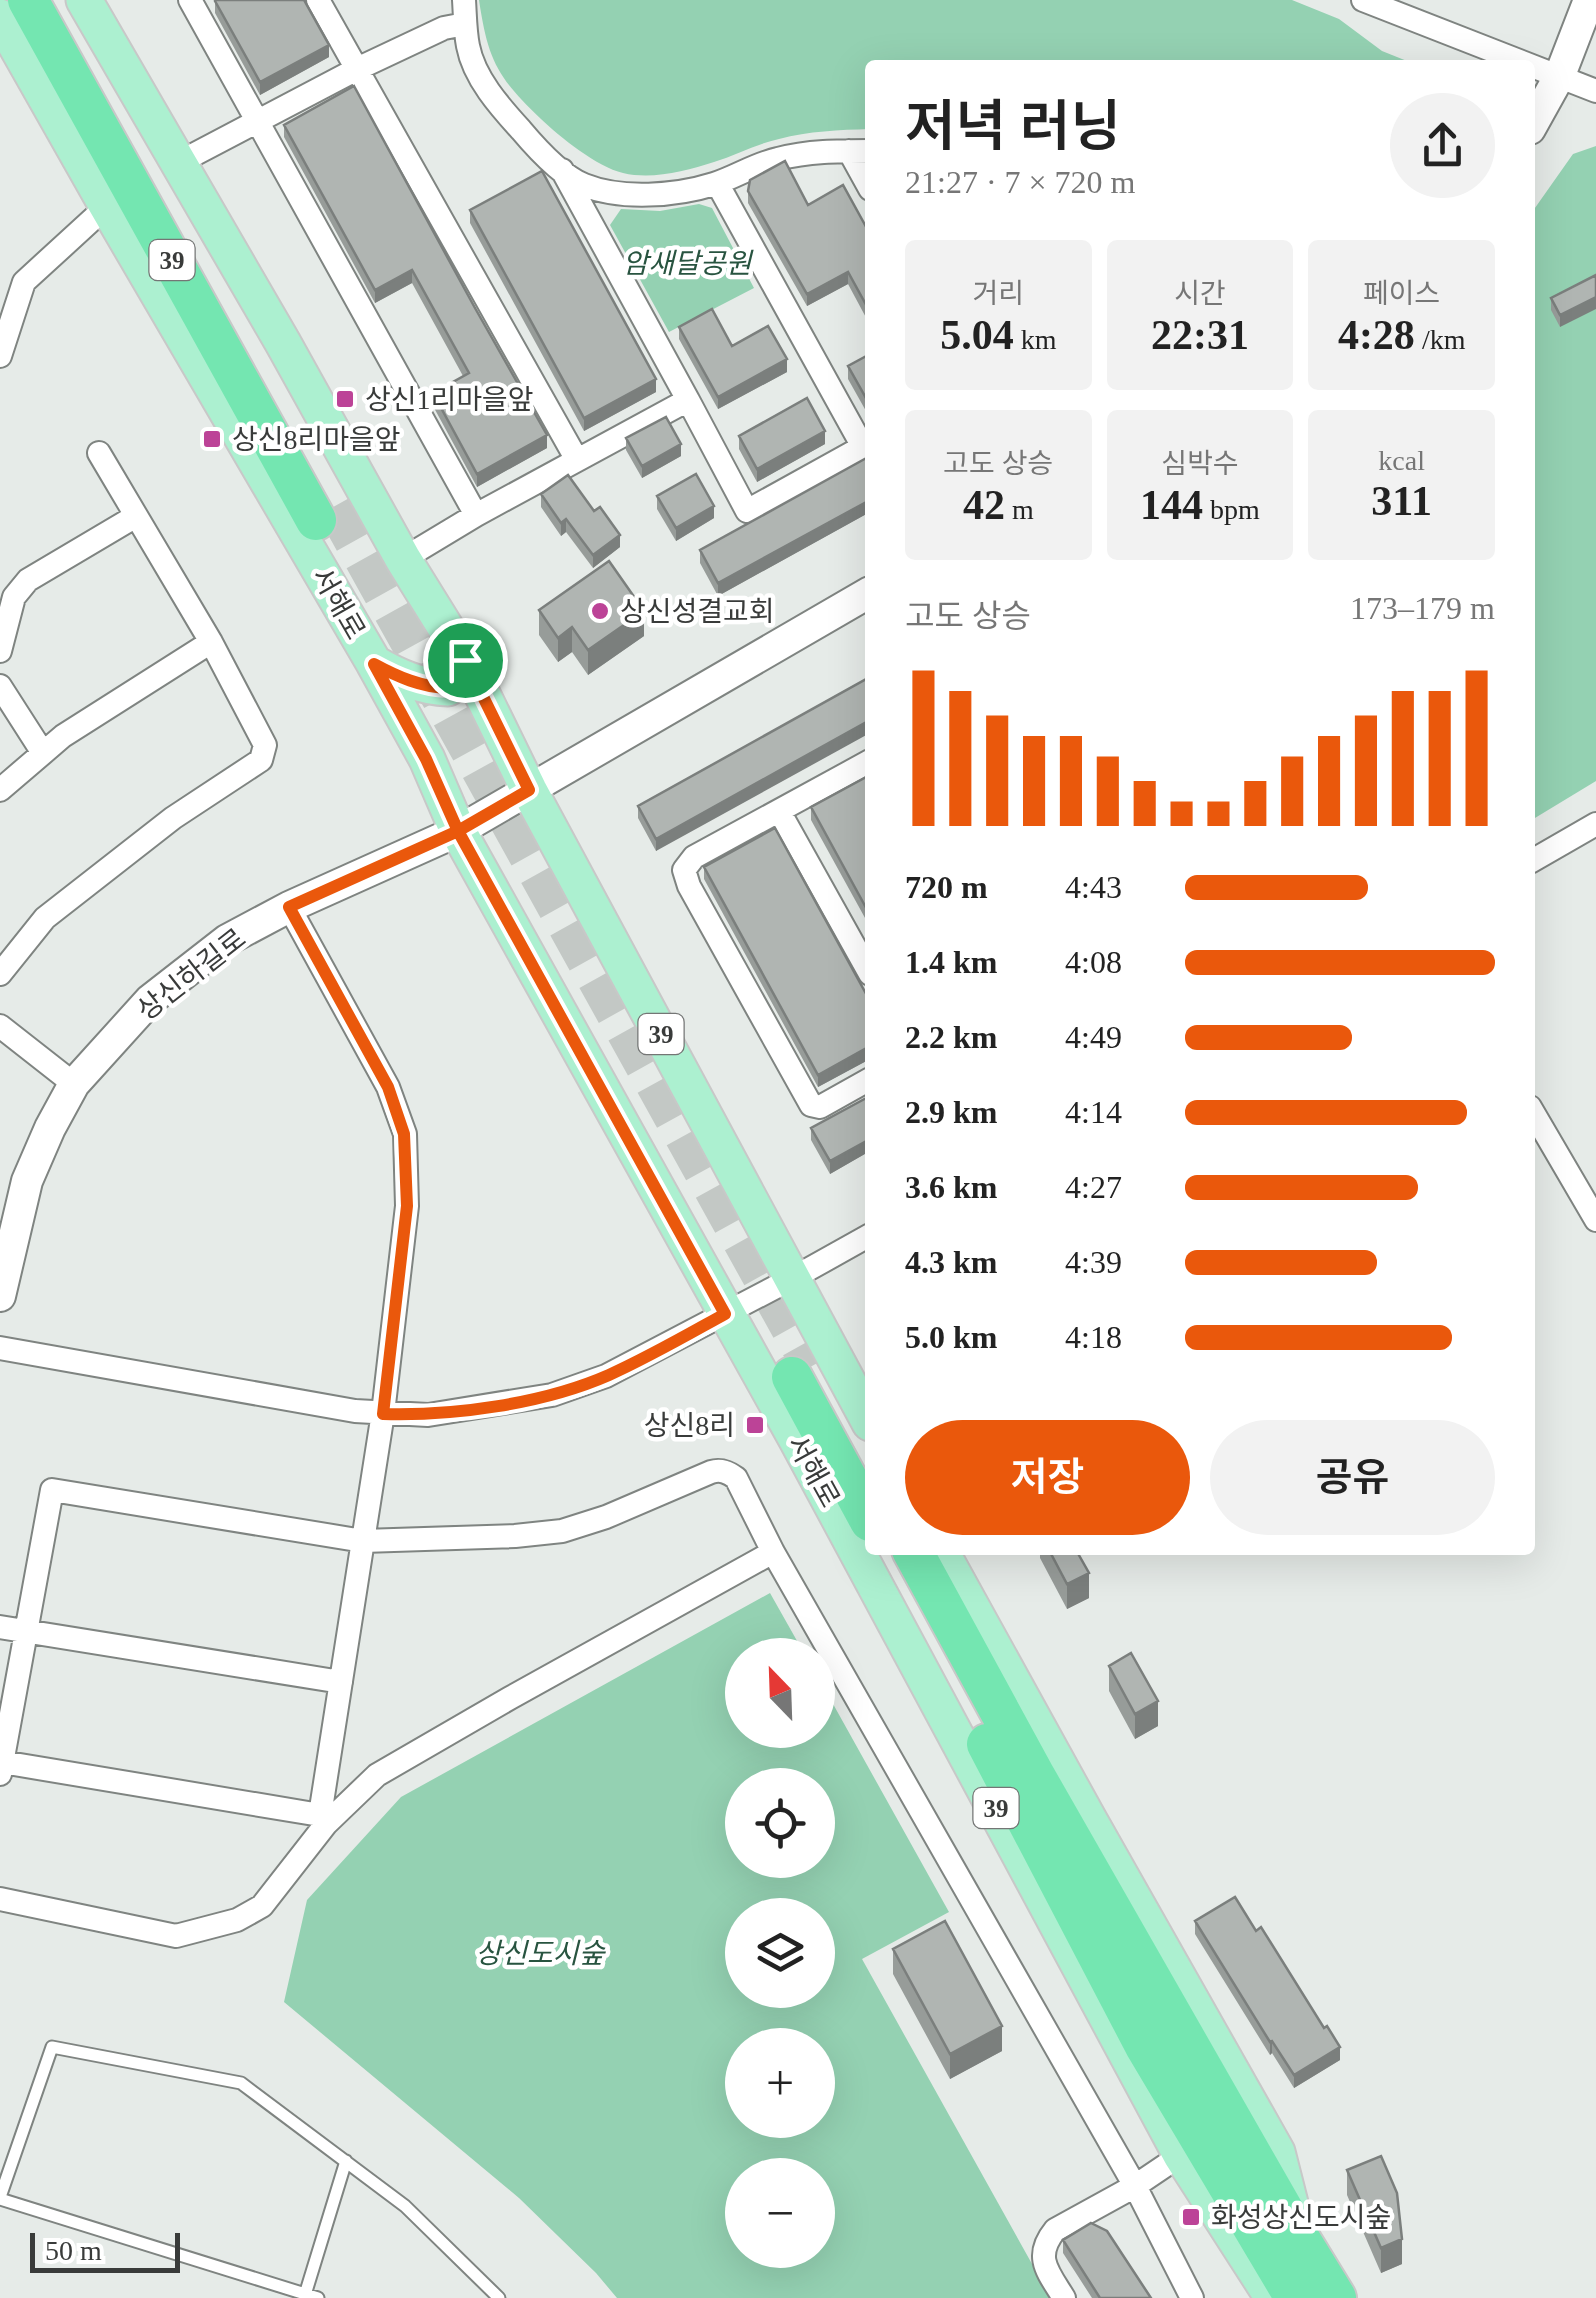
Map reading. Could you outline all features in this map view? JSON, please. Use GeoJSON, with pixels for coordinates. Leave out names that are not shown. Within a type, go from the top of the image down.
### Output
{"type":"FeatureCollection","features":[{"type":"Feature","properties":{"kind":"highway","name":"39"},"geometry":{"type":"LineString","coordinates":[[28,0],[325,513],[48,0]]}},
{"type":"Feature","properties":{"kind":"highway","name":"서해로"},"geometry":{"type":"LineString","coordinates":[[803,1375],[865,1466]]}},
{"type":"Feature","properties":{"kind":"highway","name":"서해로"},"geometry":{"type":"LineString","coordinates":[[803,1375],[865,1510]]}},
{"type":"Feature","properties":{"kind":"highway","name":"39"},"geometry":{"type":"LineString","coordinates":[[888,1555],[1145,2046],[1295,2298]]}},
{"type":"Feature","properties":{"kind":"highway","name":"39"},"geometry":{"type":"LineString","coordinates":[[915,1555],[1034,1774],[1336,2298]]}},
{"type":"Feature","properties":{"kind":"main road","name":"서해로"},"geometry":{"type":"LineString","coordinates":[[84,0],[283,342],[403,559],[465,660],[529,790],[794,1278],[803,1375],[865,1503]]}},
{"type":"Feature","properties":{"kind":"main road","name":"서해로"},"geometry":{"type":"LineString","coordinates":[[0,17],[374,664],[426,759],[458,831],[725,1314],[865,1420]]}},
{"type":"Feature","properties":{"kind":"main road"},"geometry":{"type":"LineString","coordinates":[[374,664],[427,687],[448,688],[465,660]]}},
{"type":"Feature","properties":{"kind":"main road","name":"서해로"},"geometry":{"type":"LineString","coordinates":[[890,1555],[1181,2155],[1273,2298]]}},
{"type":"Feature","properties":{"kind":"main road","name":"39"},"geometry":{"type":"LineString","coordinates":[[943,1555],[1277,2152],[1298,2236]]}},
{"type":"Feature","properties":{"kind":"street"},"geometry":{"type":"LineString","coordinates":[[190,0],[476,515]]}},
{"type":"Feature","properties":{"kind":"street"},"geometry":{"type":"LineString","coordinates":[[318,0],[578,460]]}},
{"type":"Feature","properties":{"kind":"street"},"geometry":{"type":"LineString","coordinates":[[1363,0],[1519,60]]}},
{"type":"Feature","properties":{"kind":"street"},"geometry":{"type":"LineString","coordinates":[[1535,120],[1560,76],[1589,0]]}},
{"type":"Feature","properties":{"kind":"street"},"geometry":{"type":"LineString","coordinates":[[178,162],[444,28],[465,12]]}},
{"type":"Feature","properties":{"kind":"street"},"geometry":{"type":"LineString","coordinates":[[465,12],[469,50],[482,80],[501,108],[562,170],[583,185],[648,195],[718,183],[776,159],[825,151],[859,151]]}},
{"type":"Feature","properties":{"kind":"street"},"geometry":{"type":"LineString","coordinates":[[1535,66],[1596,91]]}},
{"type":"Feature","properties":{"kind":"street"},"geometry":{"type":"LineString","coordinates":[[562,170],[748,511],[865,447]]}},
{"type":"Feature","properties":{"kind":"street"},"geometry":{"type":"LineString","coordinates":[[718,183],[865,444]]}},
{"type":"Feature","properties":{"kind":"street"},"geometry":{"type":"LineString","coordinates":[[0,356],[24,282],[107,206]]}},
{"type":"Feature","properties":{"kind":"street"},"geometry":{"type":"LineString","coordinates":[[403,559],[688,400]]}},
{"type":"Feature","properties":{"kind":"street"},"geometry":{"type":"LineString","coordinates":[[0,974],[45,918],[173,818],[261,760],[265,745],[211,642],[99,453]]}},
{"type":"Feature","properties":{"kind":"street"},"geometry":{"type":"LineString","coordinates":[[0,651],[14,596],[28,580],[136,516]]}},
{"type":"Feature","properties":{"kind":"street","name":"상신하길로"},"geometry":{"type":"LineString","coordinates":[[0,1296],[27,1180],[50,1128],[74,1084],[150,1000],[228,940],[289,907],[458,831],[865,595]]}},
{"type":"Feature","properties":{"kind":"street"},"geometry":{"type":"LineString","coordinates":[[0,790],[62,736],[211,642]]}},
{"type":"Feature","properties":{"kind":"street"},"geometry":{"type":"LineString","coordinates":[[0,686],[43,753]]}},
{"type":"Feature","properties":{"kind":"street"},"geometry":{"type":"LineString","coordinates":[[865,764],[694,857],[684,870],[686,881],[811,1105],[820,1107],[865,1082]]}},
{"type":"Feature","properties":{"kind":"street"},"geometry":{"type":"LineString","coordinates":[[779,811],[865,965]]}},
{"type":"Feature","properties":{"kind":"street"},"geometry":{"type":"LineString","coordinates":[[1535,859],[1596,824]]}},
{"type":"Feature","properties":{"kind":"street"},"geometry":{"type":"LineString","coordinates":[[289,907],[388,1087],[404,1134],[407,1206],[383,1414],[340,1682],[323,1820]]}},
{"type":"Feature","properties":{"kind":"street"},"geometry":{"type":"LineString","coordinates":[[0,1026],[74,1084]]}},
{"type":"Feature","properties":{"kind":"street"},"geometry":{"type":"LineString","coordinates":[[1535,1115],[1596,1220]]}},
{"type":"Feature","properties":{"kind":"street"},"geometry":{"type":"LineString","coordinates":[[0,1348],[354,1411],[428,1415],[552,1394],[606,1376],[865,1238]]}},
{"type":"Feature","properties":{"kind":"street"},"geometry":{"type":"LineString","coordinates":[[323,1820],[1,1768],[52,1490],[363,1541],[562,1531],[718,1470],[731,1474],[1135,2186],[1192,2298]]}},
{"type":"Feature","properties":{"kind":"street"},"geometry":{"type":"LineString","coordinates":[[0,1899],[176,1936],[237,1920],[262,1906],[323,1820],[378,1775],[773,1552]]}},
{"type":"Feature","properties":{"kind":"street"},"geometry":{"type":"LineString","coordinates":[[0,1627],[340,1682]]}},
{"type":"Feature","properties":{"kind":"street"},"geometry":{"type":"LineString","coordinates":[[1064,2298],[1044,2264],[1043,2251],[1055,2230],[1135,2186],[1181,2155]]}},
{"type":"Feature","properties":{"kind":"lane"},"geometry":{"type":"LineString","coordinates":[[346,2161],[309,2297],[0,2198],[52,2047],[241,2082],[346,2161],[405,2206],[498,2298]]}},
{"type":"Feature","properties":{"kind":"green space"},"geometry":{"type":"Polygon","coordinates":[[[479,0],[1292,0],[1339,19],[1382,51],[1404,60],[865,60],[865,129],[790,136],[692,168],[634,175],[602,165],[549,126],[504,79],[486,38],[479,0]]]}},
{"type":"Feature","properties":{"kind":"green space"},"geometry":{"type":"Polygon","coordinates":[[[1596,146],[1596,781],[1535,818],[1535,208],[1573,154],[1596,146]]]}},
{"type":"Feature","properties":{"kind":"green space","name":"암새달공원"},"geometry":{"type":"Polygon","coordinates":[[[699,204],[712,208],[754,288],[669,332],[610,225],[621,209],[660,211],[699,204]]]}},
{"type":"Feature","properties":{"kind":"green space","name":"상신도시숲"},"geometry":{"type":"Polygon","coordinates":[[[770,1593],[795,1638],[725,1638],[725,1748],[835,1748],[835,1707],[949,1912],[862,1959],[1051,2298],[617,2298],[519,2198],[284,2002],[307,1900],[401,1797],[770,1593]]]}},
{"type":"Feature","properties":{"kind":"building"},"geometry":{"type":"Polygon","coordinates":[[[216,0],[304,0],[329,45],[260,82],[216,0]]]}},
{"type":"Feature","properties":{"kind":"building"},"geometry":{"type":"Polygon","coordinates":[[[354,86],[547,435],[477,474],[433,393],[469,373],[412,270],[375,290],[284,125],[354,86]]]}},
{"type":"Feature","properties":{"kind":"building"},"geometry":{"type":"Polygon","coordinates":[[[785,161],[808,205],[843,185],[865,225],[865,303],[848,272],[807,294],[748,191],[750,180],[785,161]]]}},
{"type":"Feature","properties":{"kind":"building"},"geometry":{"type":"Polygon","coordinates":[[[542,171],[656,379],[584,418],[470,210],[542,171]]]}},
{"type":"Feature","properties":{"kind":"building"},"geometry":{"type":"Polygon","coordinates":[[[1596,275],[1596,297],[1560,315],[1551,298],[1596,275]]]}},
{"type":"Feature","properties":{"kind":"building"},"geometry":{"type":"Polygon","coordinates":[[[712,309],[732,346],[768,326],[787,359],[718,397],[679,327],[712,309]]]}},
{"type":"Feature","properties":{"kind":"building"},"geometry":{"type":"Polygon","coordinates":[[[865,357],[865,396],[848,366],[865,357]]]}},
{"type":"Feature","properties":{"kind":"building"},"geometry":{"type":"Polygon","coordinates":[[[807,398],[825,431],[757,469],[739,436],[807,398]]]}},
{"type":"Feature","properties":{"kind":"building"},"geometry":{"type":"Polygon","coordinates":[[[666,417],[681,444],[642,466],[626,438],[666,417]]]}},
{"type":"Feature","properties":{"kind":"building"},"geometry":{"type":"Polygon","coordinates":[[[865,459],[865,503],[718,583],[700,550],[865,459]]]}},
{"type":"Feature","properties":{"kind":"building"},"geometry":{"type":"Polygon","coordinates":[[[696,474],[714,506],[676,528],[657,496],[696,474]]]}},
{"type":"Feature","properties":{"kind":"building"},"geometry":{"type":"Polygon","coordinates":[[[568,475],[594,511],[600,507],[620,535],[593,555],[566,519],[561,523],[541,494],[568,475]]]}},
{"type":"Feature","properties":{"kind":"building"},"geometry":{"type":"Polygon","coordinates":[[[609,561],[644,611],[588,650],[572,627],[558,638],[539,610],[609,561]]]}},
{"type":"Feature","properties":{"kind":"building"},"geometry":{"type":"Polygon","coordinates":[[[865,680],[865,723],[656,839],[638,806],[865,680]]]}},
{"type":"Feature","properties":{"kind":"building"},"geometry":{"type":"Polygon","coordinates":[[[865,778],[865,906],[811,807],[865,778]]]}},
{"type":"Feature","properties":{"kind":"building"},"geometry":{"type":"Polygon","coordinates":[[[775,828],[865,992],[865,1049],[818,1075],[704,867],[775,828]]]}},
{"type":"Feature","properties":{"kind":"building"},"geometry":{"type":"Polygon","coordinates":[[[865,1099],[865,1142],[830,1161],[811,1128],[865,1099]]]}},
{"type":"Feature","properties":{"kind":"building"},"geometry":{"type":"Polygon","coordinates":[[[1052,1555],[1079,1555],[1089,1573],[1067,1584],[1052,1555]]]}},
{"type":"Feature","properties":{"kind":"building"},"geometry":{"type":"Polygon","coordinates":[[[1131,1653],[1158,1701],[1135,1714],[1109,1666],[1131,1653]]]}},
{"type":"Feature","properties":{"kind":"building"},"geometry":{"type":"Polygon","coordinates":[[[1235,1897],[1256,1931],[1261,1927],[1340,2047],[1294,2075],[1195,1921],[1235,1897]]]}},
{"type":"Feature","properties":{"kind":"building"},"geometry":{"type":"Polygon","coordinates":[[[945,1921],[1002,2026],[950,2054],[893,1949],[945,1921]]]}},
{"type":"Feature","properties":{"kind":"building"},"geometry":{"type":"Polygon","coordinates":[[[1381,2156],[1397,2193],[1402,2239],[1381,2248],[1347,2170],[1381,2156]]]}},
{"type":"Feature","properties":{"kind":"building"},"geometry":{"type":"Polygon","coordinates":[[[1091,2223],[1107,2231],[1151,2298],[1100,2298],[1063,2240],[1091,2223]]]}},
{"type":"Feature","properties":{"kind":"tunnel"},"geometry":{"type":"LineString","coordinates":[[335,506],[812,1366]]}},
{"type":"Feature","properties":{"kind":"place","name":"상신1리마을앞"},"geometry":{"type":"Point","coordinates":[345,399]}},
{"type":"Feature","properties":{"kind":"place","name":"상신8리마을앞"},"geometry":{"type":"Point","coordinates":[212,439]}},
{"type":"Feature","properties":{"kind":"place","name":"상신성결교회"},"geometry":{"type":"Point","coordinates":[600,611]}},
{"type":"Feature","properties":{"kind":"place","name":"상신8리"},"geometry":{"type":"Point","coordinates":[755,1425]}},
{"type":"Feature","properties":{"kind":"place","name":"화성상신도시숲"},"geometry":{"type":"Point","coordinates":[1191,2217]}},
{"type":"Feature","properties":{"kind":"route"},"geometry":{"type":"LineString","coordinates":[[465,660],[448,688],[427,687],[374,664],[426,759],[458,831],[725,1314],[606,1376],[552,1394],[428,1415],[383,1414],[407,1206],[404,1134],[388,1087],[289,907],[458,831],[529,790],[465,660]]}}]}
